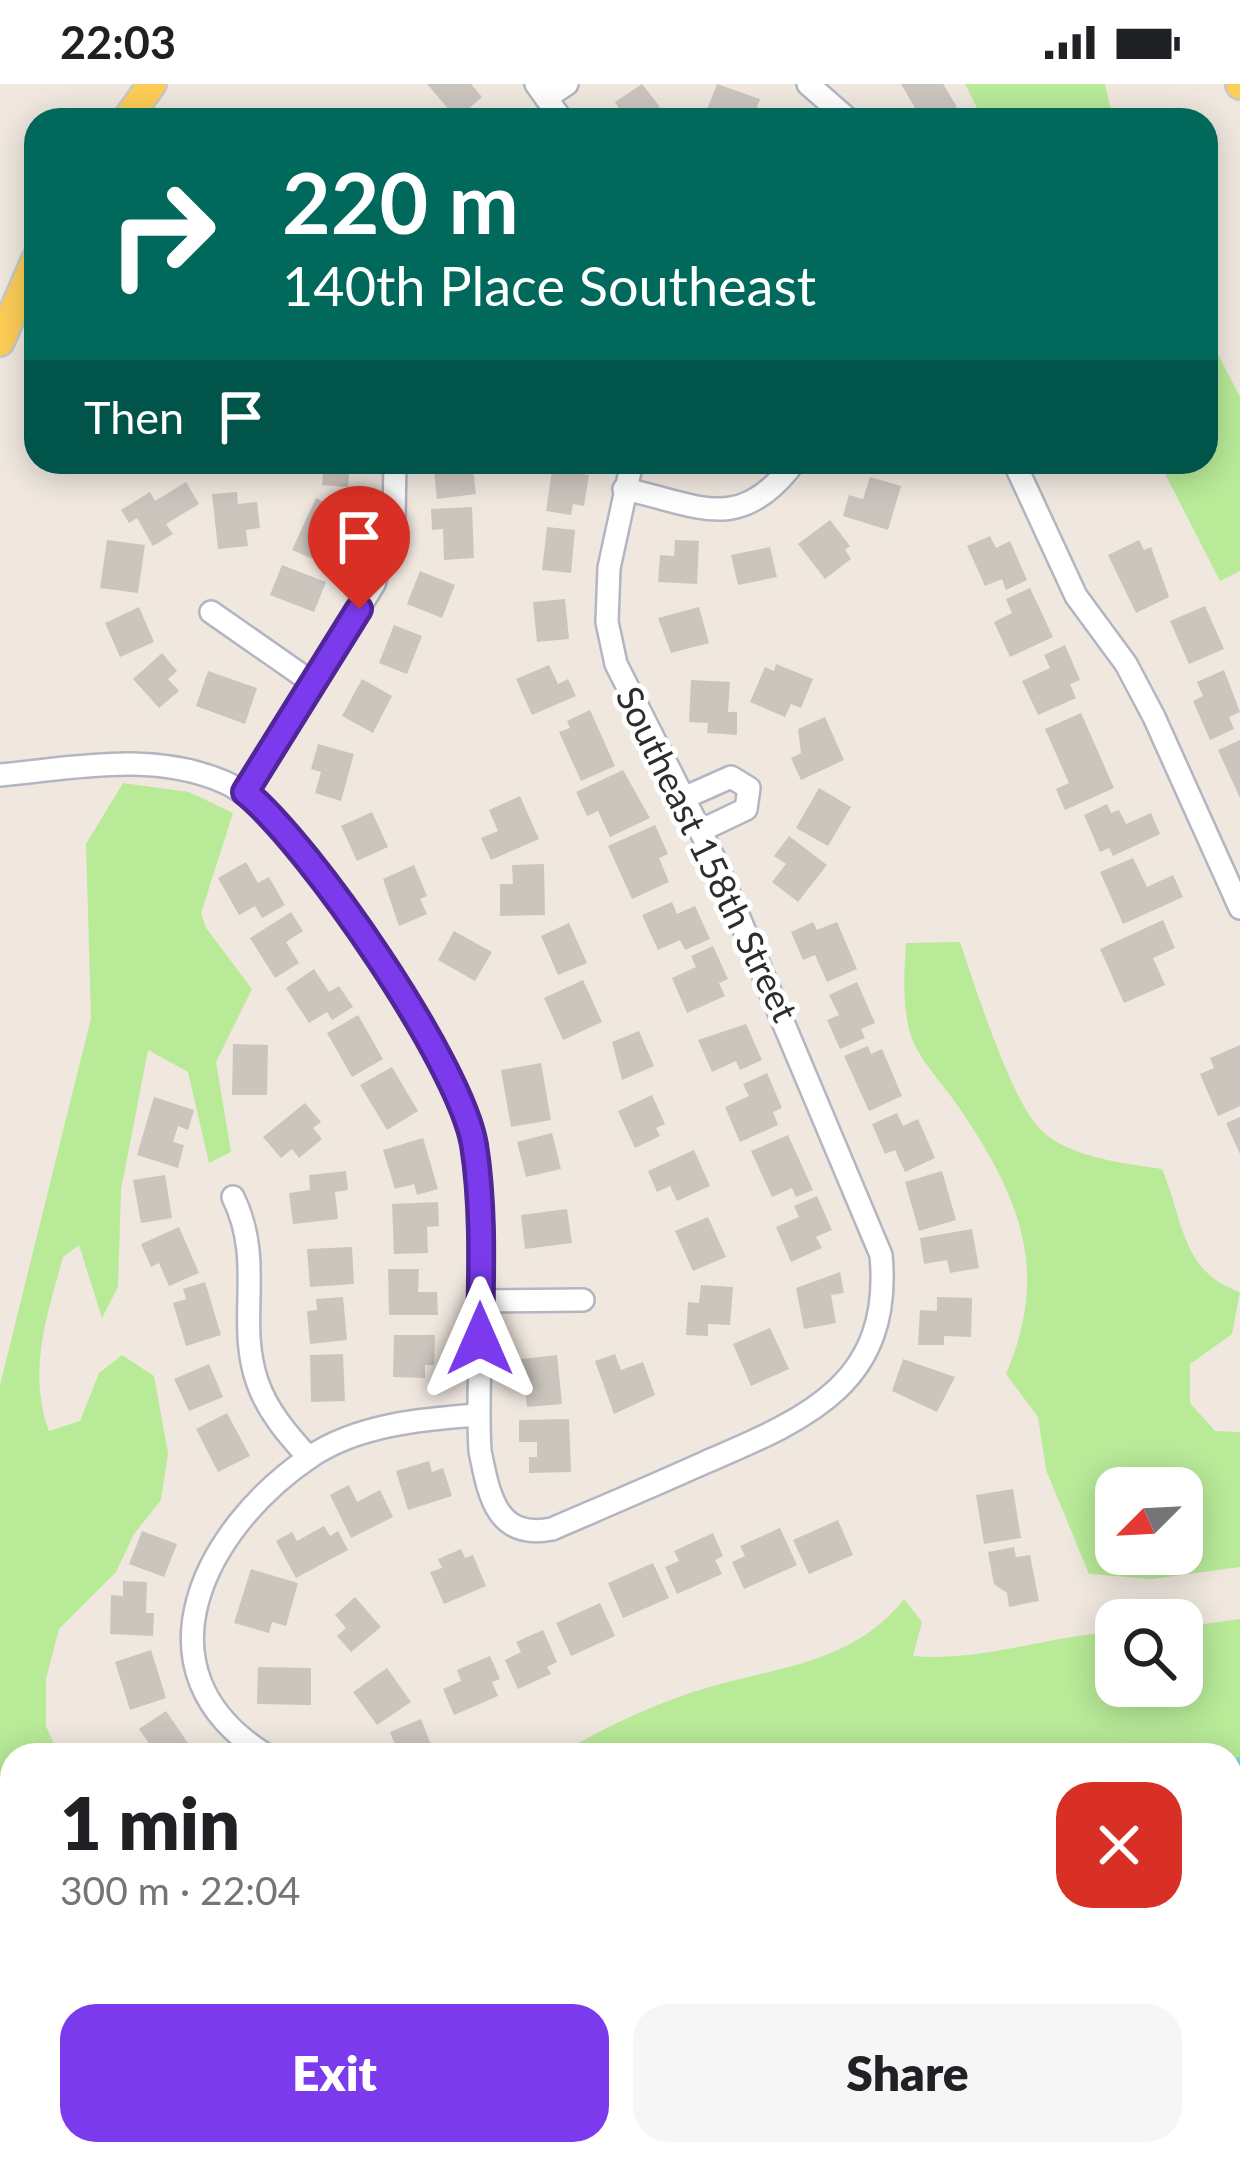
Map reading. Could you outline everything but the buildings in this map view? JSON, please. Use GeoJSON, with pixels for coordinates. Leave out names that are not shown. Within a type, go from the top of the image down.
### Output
{"type":"FeatureCollection","features":[{"type":"Feature","properties":{"kind":"main road"},"geometry":{"type":"LineString","coordinates":[[0,342],[24,287]]}},
{"type":"Feature","properties":{"kind":"street"},"geometry":{"type":"LineString","coordinates":[[541,91],[567,84]]}},
{"type":"Feature","properties":{"kind":"street"},"geometry":{"type":"LineString","coordinates":[[808,84],[835,108]]}},
{"type":"Feature","properties":{"kind":"street"},"geometry":{"type":"LineString","coordinates":[[245,792],[310,681],[344,635],[385,558],[395,474]]}},
{"type":"Feature","properties":{"kind":"street","name":"Southeast 158th Street"},"geometry":{"type":"LineString","coordinates":[[478,1415],[495,1509],[509,1526],[525,1532],[552,1529],[819,1409],[859,1364],[877,1322],[883,1276],[876,1234],[702,830],[628,691],[609,635],[608,568],[628,474]]}},
{"type":"Feature","properties":{"kind":"street"},"geometry":{"type":"LineString","coordinates":[[624,489],[736,511],[763,498],[785,474]]}},
{"type":"Feature","properties":{"kind":"street"},"geometry":{"type":"LineString","coordinates":[[1020,474],[1076,596],[1126,664],[1154,717],[1240,908]]}},
{"type":"Feature","properties":{"kind":"street"},"geometry":{"type":"LineString","coordinates":[[211,612],[310,681]]}},
{"type":"Feature","properties":{"kind":"street"},"geometry":{"type":"LineString","coordinates":[[0,775],[146,763],[206,775],[245,792],[300,850],[438,1053],[473,1142],[481,1301],[478,1415],[392,1426],[309,1458],[248,1514],[214,1557],[192,1613],[192,1649],[202,1686],[251,1743]]}},
{"type":"Feature","properties":{"kind":"street"},"geometry":{"type":"LineString","coordinates":[[686,797],[731,777],[749,788],[746,809],[702,830]]}},
{"type":"Feature","properties":{"kind":"street"},"geometry":{"type":"LineString","coordinates":[[233,1197],[251,1242],[255,1376],[276,1418],[309,1458]]}},
{"type":"Feature","properties":{"kind":"street"},"geometry":{"type":"LineString","coordinates":[[481,1301],[583,1300]]}},
{"type":"Feature","properties":{"kind":"green space"},"geometry":{"type":"Polygon","coordinates":[[[965,84],[1105,84],[1110,108],[977,108],[965,84]]]}},
{"type":"Feature","properties":{"kind":"green space"},"geometry":{"type":"Polygon","coordinates":[[[1218,354],[1240,397],[1240,571],[1220,581],[1165,474],[1218,474],[1218,354]]]}},
{"type":"Feature","properties":{"kind":"green space"},"geometry":{"type":"Polygon","coordinates":[[[123,783],[189,792],[233,813],[201,913],[206,928],[252,989],[216,1062],[231,1152],[209,1163],[188,1072],[148,1050],[121,1190],[118,1287],[102,1318],[79,1245],[63,1257],[46,1322],[40,1387],[49,1431],[80,1421],[99,1373],[122,1355],[154,1376],[168,1453],[161,1500],[134,1534],[116,1572],[59,1629],[46,1679],[46,1726],[54,1743],[0,1743],[0,1385],[91,1018],[86,844],[123,783]]]}},
{"type":"Feature","properties":{"kind":"green space"},"geometry":{"type":"Polygon","coordinates":[[[960,942],[1005,1068],[1040,1129],[1081,1153],[1162,1169],[1195,1258],[1206,1272],[1240,1292],[1232,1334],[1190,1364],[1190,1403],[1215,1431],[1240,1432],[1240,1567],[1203,1572],[1203,1467],[1095,1467],[1095,1574],[1089,1574],[1046,1470],[1038,1417],[1006,1374],[1026,1300],[1022,1234],[998,1171],[911,1036],[904,978],[906,943],[960,942]]]}},
{"type":"Feature","properties":{"kind":"green space"},"geometry":{"type":"Polygon","coordinates":[[[1102,1575],[1181,1575],[1152,1579],[1102,1575]]]}},
{"type":"Feature","properties":{"kind":"green space"},"geometry":{"type":"Polygon","coordinates":[[[904,1599],[922,1622],[913,1656],[989,1652],[1095,1634],[1095,1707],[1203,1707],[1203,1624],[1240,1619],[1240,1743],[580,1743],[673,1699],[833,1652],[882,1622],[904,1599]]]}},
{"type":"Feature","properties":{"kind":"route"},"geometry":{"type":"LineString","coordinates":[[359,609],[245,792],[300,850],[388,976],[438,1053],[458,1097],[473,1142],[479,1207],[480,1339]]}}]}
